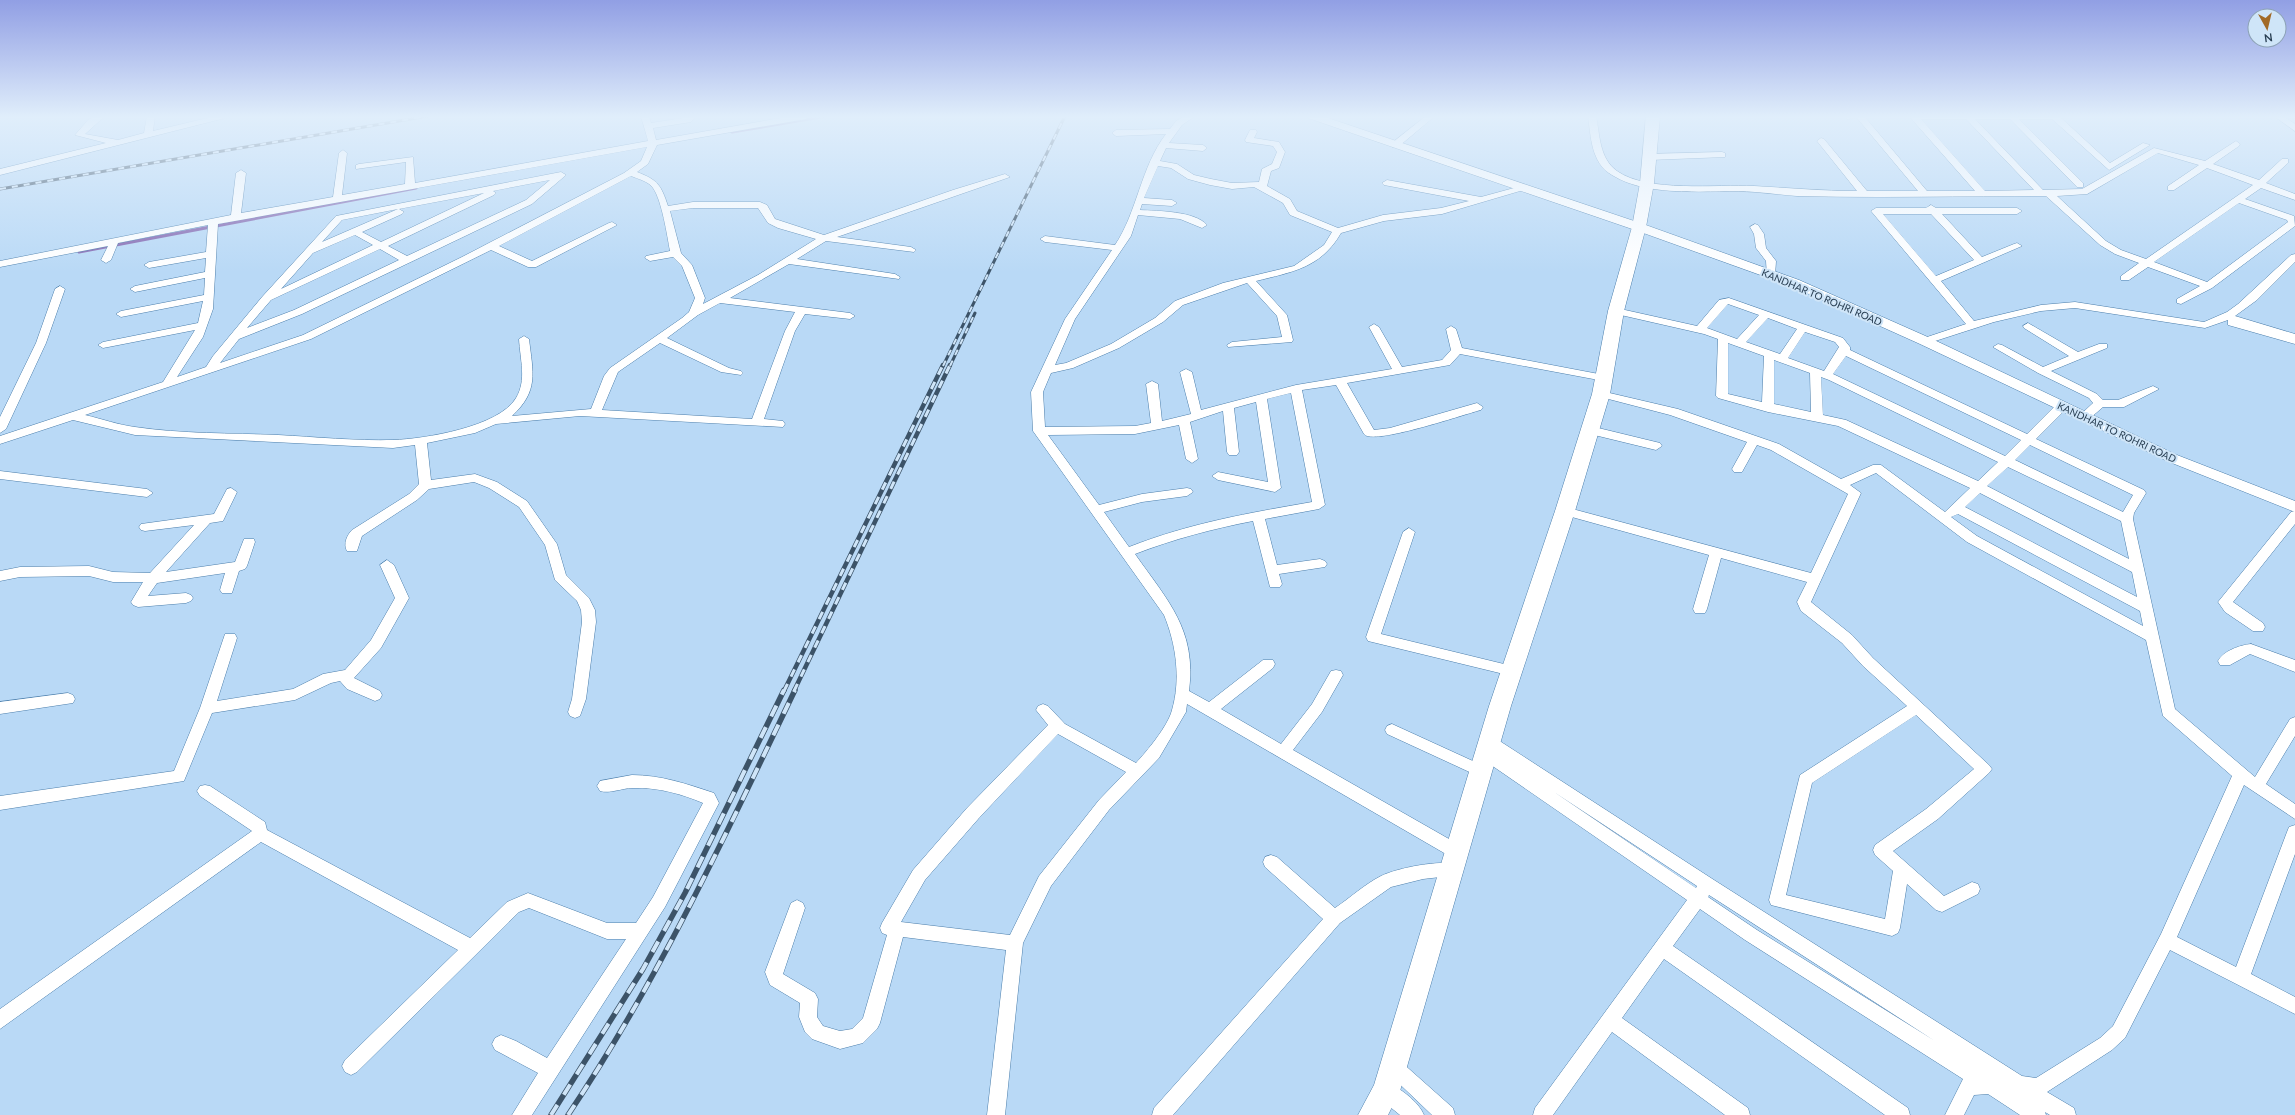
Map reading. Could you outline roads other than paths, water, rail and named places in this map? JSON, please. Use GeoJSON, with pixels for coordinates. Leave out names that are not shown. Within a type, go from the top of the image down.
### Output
{"type":"FeatureCollection","features":[{"type":"Feature","properties":{"kind":"main road"},"geometry":{"type":"LineString","coordinates":[[1372,1115],[1386,1091],[1486,755],[1590,430],[1602,386],[1616,311],[1639,227],[1648,168]]}},
{"type":"Feature","properties":{"kind":"street"},"geometry":{"type":"LineString","coordinates":[[0,172],[16,168]]}},
{"type":"Feature","properties":{"kind":"street"},"geometry":{"type":"LineString","coordinates":[[337,199],[341,168]]}},
{"type":"Feature","properties":{"kind":"street"},"geometry":{"type":"LineString","coordinates":[[410,168],[410,186]]}},
{"type":"Feature","properties":{"kind":"street"},"geometry":{"type":"LineString","coordinates":[[213,226],[236,217],[516,168]]}},
{"type":"Feature","properties":{"kind":"street"},"geometry":{"type":"LineString","coordinates":[[0,440],[307,337],[490,246],[630,173],[637,168]]}},
{"type":"Feature","properties":{"kind":"street"},"geometry":{"type":"LineString","coordinates":[[996,1115],[1015,943],[1045,881],[1104,805],[1154,754],[1179,712],[1182,694],[1184,674],[1179,634],[1170,613],[1128,552],[1039,431],[1037,392],[1070,319],[1126,236],[1153,168]]}},
{"type":"Feature","properties":{"kind":"street"},"geometry":{"type":"LineString","coordinates":[[1177,168],[1191,177],[1210,182],[1232,186],[1256,184],[1262,186],[1275,196],[1287,201],[1292,213],[1337,231],[1383,218],[1442,211],[1485,201],[1525,188]]}},
{"type":"Feature","properties":{"kind":"street"},"geometry":{"type":"LineString","coordinates":[[1262,186],[1267,169],[1270,168]]}},
{"type":"Feature","properties":{"kind":"street","name":"KANDHAR TO ROHRI ROAD"},"geometry":{"type":"LineString","coordinates":[[1465,168],[1639,227],[1795,283],[1925,341],[2172,458],[2295,507]]}},
{"type":"Feature","properties":{"kind":"street"},"geometry":{"type":"LineString","coordinates":[[1610,168],[1620,177],[1646,184],[1689,189],[1921,192],[2084,192],[2126,168]]}},
{"type":"Feature","properties":{"kind":"street"},"geometry":{"type":"LineString","coordinates":[[1843,168],[1862,191]]}},
{"type":"Feature","properties":{"kind":"street"},"geometry":{"type":"LineString","coordinates":[[1902,168],[1934,211],[1980,261]]}},
{"type":"Feature","properties":{"kind":"street"},"geometry":{"type":"LineString","coordinates":[[1960,168],[1981,191]]}},
{"type":"Feature","properties":{"kind":"street"},"geometry":{"type":"LineString","coordinates":[[2019,168],[2043,192],[2103,243],[2118,252],[2208,286]]}},
{"type":"Feature","properties":{"kind":"street"},"geometry":{"type":"LineString","coordinates":[[2063,168],[2080,185]]}},
{"type":"Feature","properties":{"kind":"street"},"geometry":{"type":"LineString","coordinates":[[2043,192],[2070,189],[2080,185],[2107,168]]}},
{"type":"Feature","properties":{"kind":"street"},"geometry":{"type":"LineString","coordinates":[[2171,188],[2200,168]]}},
{"type":"Feature","properties":{"kind":"street"},"geometry":{"type":"LineString","coordinates":[[2216,168],[2295,197]]}},
{"type":"Feature","properties":{"kind":"street"},"geometry":{"type":"LineString","coordinates":[[2125,278],[2259,185],[2278,168]]}},
{"type":"Feature","properties":{"kind":"street"},"geometry":{"type":"LineString","coordinates":[[236,217],[241,173]]}},
{"type":"Feature","properties":{"kind":"street"},"geometry":{"type":"LineString","coordinates":[[630,173],[647,179],[657,187],[665,209],[676,252],[687,265],[700,298],[694,313]]}},
{"type":"Feature","properties":{"kind":"street"},"geometry":{"type":"LineString","coordinates":[[210,370],[217,358],[266,299],[339,218],[561,175],[529,202],[298,312],[236,337]]}},
{"type":"Feature","properties":{"kind":"street"},"geometry":{"type":"LineString","coordinates":[[595,413],[610,376],[614,370],[694,313],[721,300],[824,238],[956,192],[1005,177]]}},
{"type":"Feature","properties":{"kind":"street"},"geometry":{"type":"LineString","coordinates":[[1387,183],[1485,201]]}},
{"type":"Feature","properties":{"kind":"street"},"geometry":{"type":"LineString","coordinates":[[266,299],[509,185]]}},
{"type":"Feature","properties":{"kind":"street"},"geometry":{"type":"LineString","coordinates":[[2181,301],[2208,286],[2293,223],[2291,218],[2238,200]]}},
{"type":"Feature","properties":{"kind":"street"},"geometry":{"type":"LineString","coordinates":[[1139,201],[1172,203]]}},
{"type":"Feature","properties":{"kind":"street"},"geometry":{"type":"LineString","coordinates":[[308,252],[420,202]]}},
{"type":"Feature","properties":{"kind":"street"},"geometry":{"type":"LineString","coordinates":[[665,209],[707,204],[760,205],[764,207],[771,222],[824,238],[911,250]]}},
{"type":"Feature","properties":{"kind":"street"},"geometry":{"type":"LineString","coordinates":[[0,264],[213,226],[312,211]]}},
{"type":"Feature","properties":{"kind":"street"},"geometry":{"type":"LineString","coordinates":[[1973,326],[1876,211],[2017,211]]}},
{"type":"Feature","properties":{"kind":"street"},"geometry":{"type":"LineString","coordinates":[[1135,212],[1180,218],[1199,222],[1202,225]]}},
{"type":"Feature","properties":{"kind":"street"},"geometry":{"type":"LineString","coordinates":[[490,246],[532,264],[612,225]]}},
{"type":"Feature","properties":{"kind":"street"},"geometry":{"type":"LineString","coordinates":[[167,384],[203,325],[208,309],[213,226]]}},
{"type":"Feature","properties":{"kind":"street"},"geometry":{"type":"LineString","coordinates":[[1755,227],[1759,234],[1761,248],[1771,262],[1771,274]]}},
{"type":"Feature","properties":{"kind":"street"},"geometry":{"type":"LineString","coordinates":[[354,231],[407,260]]}},
{"type":"Feature","properties":{"kind":"street"},"geometry":{"type":"LineString","coordinates":[[1047,370],[1069,366],[1115,346],[1159,320],[1179,303],[1227,285],[1297,268],[1328,247],[1337,231]]}},
{"type":"Feature","properties":{"kind":"street"},"geometry":{"type":"LineString","coordinates":[[1045,239],[1118,248]]}},
{"type":"Feature","properties":{"kind":"street"},"geometry":{"type":"LineString","coordinates":[[106,260],[113,244]]}},
{"type":"Feature","properties":{"kind":"street"},"geometry":{"type":"LineString","coordinates":[[1935,280],[2017,246]]}},
{"type":"Feature","properties":{"kind":"street"},"geometry":{"type":"LineString","coordinates":[[650,258],[676,252]]}},
{"type":"Feature","properties":{"kind":"street"},"geometry":{"type":"LineString","coordinates":[[149,264],[211,254]]}},
{"type":"Feature","properties":{"kind":"street"},"geometry":{"type":"LineString","coordinates":[[1925,341],[1973,326],[2041,308],[2075,305],[2205,325],[2221,321],[2239,309],[2295,258]]}},
{"type":"Feature","properties":{"kind":"street"},"geometry":{"type":"LineString","coordinates":[[789,260],[895,277]]}},
{"type":"Feature","properties":{"kind":"street"},"geometry":{"type":"LineString","coordinates":[[135,290],[210,274]]}},
{"type":"Feature","properties":{"kind":"street"},"geometry":{"type":"LineString","coordinates":[[1232,345],[1288,340],[1282,315],[1250,280]]}},
{"type":"Feature","properties":{"kind":"street"},"geometry":{"type":"LineString","coordinates":[[0,429],[41,343],[60,289]]}},
{"type":"Feature","properties":{"kind":"street"},"geometry":{"type":"LineString","coordinates":[[121,314],[209,296]]}},
{"type":"Feature","properties":{"kind":"street"},"geometry":{"type":"LineString","coordinates":[[700,298],[850,316]]}},
{"type":"Feature","properties":{"kind":"street"},"geometry":{"type":"LineString","coordinates":[[1700,329],[1723,302],[1726,301],[1839,340],[1845,347],[1844,351],[1826,376]]}},
{"type":"Feature","properties":{"kind":"street"},"geometry":{"type":"LineString","coordinates":[[757,422],[790,331],[801,311]]}},
{"type":"Feature","properties":{"kind":"street"},"geometry":{"type":"LineString","coordinates":[[1616,311],[1700,329],[1815,371],[2127,519]]}},
{"type":"Feature","properties":{"kind":"street"},"geometry":{"type":"LineString","coordinates":[[1740,343],[1766,314]]}},
{"type":"Feature","properties":{"kind":"street"},"geometry":{"type":"LineString","coordinates":[[2295,337],[2234,319],[2232,323],[2295,341]]}},
{"type":"Feature","properties":{"kind":"street"},"geometry":{"type":"LineString","coordinates":[[103,345],[203,325]]}},
{"type":"Feature","properties":{"kind":"street"},"geometry":{"type":"LineString","coordinates":[[2028,326],[2076,356]]}},
{"type":"Feature","properties":{"kind":"street"},"geometry":{"type":"LineString","coordinates":[[1374,327],[1398,370]]}},
{"type":"Feature","properties":{"kind":"street"},"geometry":{"type":"LineString","coordinates":[[1782,359],[1803,327]]}},
{"type":"Feature","properties":{"kind":"street"},"geometry":{"type":"LineString","coordinates":[[1450,329],[1457,350]]}},
{"type":"Feature","properties":{"kind":"street"},"geometry":{"type":"LineString","coordinates":[[1723,337],[1722,396],[1768,408],[1842,423],[1979,487],[2137,568]]}},
{"type":"Feature","properties":{"kind":"street"},"geometry":{"type":"LineString","coordinates":[[660,338],[725,370],[737,373]]}},
{"type":"Feature","properties":{"kind":"street"},"geometry":{"type":"LineString","coordinates":[[73,416],[135,431],[227,437],[393,444],[421,441],[478,427],[492,422],[513,410],[518,404],[527,386],[524,339]]}},
{"type":"Feature","properties":{"kind":"street"},"geometry":{"type":"LineString","coordinates":[[2042,371],[2103,346]]}},
{"type":"Feature","properties":{"kind":"street"},"geometry":{"type":"LineString","coordinates":[[1998,347],[2093,396],[2100,402],[2120,404],[2153,389]]}},
{"type":"Feature","properties":{"kind":"street"},"geometry":{"type":"LineString","coordinates":[[1039,431],[1135,430],[1184,420],[1228,406],[1296,388],[1446,362],[1457,350]]}},
{"type":"Feature","properties":{"kind":"street"},"geometry":{"type":"LineString","coordinates":[[1457,350],[1602,386],[1775,447],[1855,493],[1804,602],[1806,607],[1854,645],[1868,662],[1984,769],[1932,814],[1881,850],[1942,905],[1972,889]]}},
{"type":"Feature","properties":{"kind":"street"},"geometry":{"type":"LineString","coordinates":[[1844,351],[2028,441],[2140,493],[2128,513],[2127,519],[2168,712],[2241,774],[2295,812]]}},
{"type":"Feature","properties":{"kind":"street"},"geometry":{"type":"LineString","coordinates":[[1768,408],[1769,354]]}},
{"type":"Feature","properties":{"kind":"street"},"geometry":{"type":"LineString","coordinates":[[1815,371],[1817,417]]}},
{"type":"Feature","properties":{"kind":"street"},"geometry":{"type":"LineString","coordinates":[[1186,372],[1197,415]]}},
{"type":"Feature","properties":{"kind":"street"},"geometry":{"type":"LineString","coordinates":[[1340,381],[1370,434],[1391,432],[1477,407]]}},
{"type":"Feature","properties":{"kind":"street"},"geometry":{"type":"LineString","coordinates":[[1152,384],[1157,425]]}},
{"type":"Feature","properties":{"kind":"street"},"geometry":{"type":"LineString","coordinates":[[1128,552],[1172,535],[1258,516],[1319,505],[1296,388]]}},
{"type":"Feature","properties":{"kind":"street"},"geometry":{"type":"LineString","coordinates":[[1218,476],[1275,488],[1261,397]]}},
{"type":"Feature","properties":{"kind":"street"},"geometry":{"type":"LineString","coordinates":[[2084,417],[2100,402]]}},
{"type":"Feature","properties":{"kind":"street"},"geometry":{"type":"LineString","coordinates":[[1228,406],[1233,452]]}},
{"type":"Feature","properties":{"kind":"street"},"geometry":{"type":"LineString","coordinates":[[1946,518],[2028,441],[2062,406]]}},
{"type":"Feature","properties":{"kind":"street"},"geometry":{"type":"LineString","coordinates":[[492,422],[580,412],[779,424]]}},
{"type":"Feature","properties":{"kind":"street"},"geometry":{"type":"LineString","coordinates":[[1184,420],[1192,459]]}},
{"type":"Feature","properties":{"kind":"street"},"geometry":{"type":"LineString","coordinates":[[1590,430],[1656,446]]}},
{"type":"Feature","properties":{"kind":"street"},"geometry":{"type":"LineString","coordinates":[[1738,469],[1754,440]]}},
{"type":"Feature","properties":{"kind":"street"},"geometry":{"type":"LineString","coordinates":[[421,441],[425,485]]}},
{"type":"Feature","properties":{"kind":"street"},"geometry":{"type":"LineString","coordinates":[[1841,484],[1877,468],[1946,518],[1972,539],[2152,637]]}},
{"type":"Feature","properties":{"kind":"street"},"geometry":{"type":"LineString","coordinates":[[0,475],[147,493]]}},
{"type":"Feature","properties":{"kind":"street"},"geometry":{"type":"LineString","coordinates":[[352,548],[353,537],[405,503],[425,485],[466,478],[483,481],[523,504],[545,533],[551,544],[560,577],[582,598],[588,610],[589,622],[579,699],[575,712]]}},
{"type":"Feature","properties":{"kind":"street"},"geometry":{"type":"LineString","coordinates":[[145,527],[205,521],[218,518],[231,492]]}},
{"type":"Feature","properties":{"kind":"street"},"geometry":{"type":"LineString","coordinates":[[1097,510],[1142,498],[1187,492]]}},
{"type":"Feature","properties":{"kind":"street"},"geometry":{"type":"LineString","coordinates":[[1957,508],[2146,608]]}},
{"type":"Feature","properties":{"kind":"street"},"geometry":{"type":"LineString","coordinates":[[1565,511],[1814,579]]}},
{"type":"Feature","properties":{"kind":"street"},"geometry":{"type":"LineString","coordinates":[[2258,627],[2230,608],[2225,602],[2295,515]]}},
{"type":"Feature","properties":{"kind":"street"},"geometry":{"type":"LineString","coordinates":[[1258,516],[1275,584]]}},
{"type":"Feature","properties":{"kind":"street"},"geometry":{"type":"LineString","coordinates":[[186,598],[138,602],[153,578],[205,521]]}},
{"type":"Feature","properties":{"kind":"street"},"geometry":{"type":"LineString","coordinates":[[1409,532],[1373,638],[1512,671]]}},
{"type":"Feature","properties":{"kind":"street"},"geometry":{"type":"LineString","coordinates":[[0,576],[20,572],[89,571],[113,577],[153,578],[240,566],[249,542]]}},
{"type":"Feature","properties":{"kind":"street"},"geometry":{"type":"LineString","coordinates":[[1700,609],[1716,552]]}},
{"type":"Feature","properties":{"kind":"street"},"geometry":{"type":"LineString","coordinates":[[1271,570],[1320,564]]}},
{"type":"Feature","properties":{"kind":"street"},"geometry":{"type":"LineString","coordinates":[[347,677],[376,644],[402,598],[386,565]]}},
{"type":"Feature","properties":{"kind":"street"},"geometry":{"type":"LineString","coordinates":[[227,590],[233,567]]}},
{"type":"Feature","properties":{"kind":"street"},"geometry":{"type":"LineString","coordinates":[[0,803],[179,777],[206,708],[230,638]]}},
{"type":"Feature","properties":{"kind":"street"},"geometry":{"type":"LineString","coordinates":[[2225,661],[2244,650],[2250,650],[2286,662],[2295,667]]}},
{"type":"Feature","properties":{"kind":"street"},"geometry":{"type":"LineString","coordinates":[[1210,710],[1268,664]]}},
{"type":"Feature","properties":{"kind":"street"},"geometry":{"type":"LineString","coordinates":[[206,708],[295,694],[328,678],[343,675],[347,677],[352,685],[375,695]]}},
{"type":"Feature","properties":{"kind":"street"},"geometry":{"type":"LineString","coordinates":[[1283,752],[1317,708],[1336,675]]}},
{"type":"Feature","properties":{"kind":"street"},"geometry":{"type":"LineString","coordinates":[[1182,694],[1283,752],[1454,861]]}},
{"type":"Feature","properties":{"kind":"street"},"geometry":{"type":"LineString","coordinates":[[0,708],[68,699]]}},
{"type":"Feature","properties":{"kind":"street"},"geometry":{"type":"LineString","coordinates":[[1902,868],[1892,928],[1777,900],[1805,779],[1916,707]]}},
{"type":"Feature","properties":{"kind":"street"},"geometry":{"type":"LineString","coordinates":[[1043,710],[1057,725],[1137,770]]}},
{"type":"Feature","properties":{"kind":"street"},"geometry":{"type":"LineString","coordinates":[[2257,786],[2295,723]]}},
{"type":"Feature","properties":{"kind":"street"},"geometry":{"type":"LineString","coordinates":[[1015,943],[888,928],[919,875],[973,813],[1057,725]]}},
{"type":"Feature","properties":{"kind":"street"},"geometry":{"type":"LineString","coordinates":[[1392,730],[1486,755],[1703,891],[2067,1115]]}},
{"type":"Feature","properties":{"kind":"street"},"geometry":{"type":"LineString","coordinates":[[1954,1115],[1969,1086],[2020,1085],[2038,1087],[2106,1044],[2119,1032],[2167,940],[2241,774]]}},
{"type":"Feature","properties":{"kind":"street"},"geometry":{"type":"LineString","coordinates":[[521,1115],[598,998],[638,931],[659,902],[711,803],[709,798],[667,785],[650,782],[623,780],[605,786]]}},
{"type":"Feature","properties":{"kind":"street"},"geometry":{"type":"LineString","coordinates":[[205,791],[259,828],[260,834]]}},
{"type":"Feature","properties":{"kind":"street"},"geometry":{"type":"LineString","coordinates":[[2241,978],[2295,832]]}},
{"type":"Feature","properties":{"kind":"street"},"geometry":{"type":"LineString","coordinates":[[260,834],[464,944]]}},
{"type":"Feature","properties":{"kind":"street"},"geometry":{"type":"LineString","coordinates":[[0,1020],[260,834]]}},
{"type":"Feature","properties":{"kind":"street"},"geometry":{"type":"LineString","coordinates":[[1161,1115],[1334,918],[1387,881],[1423,872],[1454,861]]}},
{"type":"Feature","properties":{"kind":"street"},"geometry":{"type":"LineString","coordinates":[[1271,862],[1334,918]]}},
{"type":"Feature","properties":{"kind":"street"},"geometry":{"type":"LineString","coordinates":[[1542,1115],[1663,949],[1703,891]]}},
{"type":"Feature","properties":{"kind":"street"},"geometry":{"type":"LineString","coordinates":[[1703,891],[1751,934],[2037,1115]]}},
{"type":"Feature","properties":{"kind":"street"},"geometry":{"type":"LineString","coordinates":[[351,1066],[513,907],[522,901],[528,900],[607,931],[638,931]]}},
{"type":"Feature","properties":{"kind":"street"},"geometry":{"type":"LineString","coordinates":[[797,908],[774,972],[776,979],[809,999],[808,1017],[811,1026],[818,1033],[840,1040],[856,1037],[871,1023],[897,929]]}},
{"type":"Feature","properties":{"kind":"street"},"geometry":{"type":"LineString","coordinates":[[2167,940],[2295,1006]]}},
{"type":"Feature","properties":{"kind":"street"},"geometry":{"type":"LineString","coordinates":[[1663,949],[1901,1115]]}},
{"type":"Feature","properties":{"kind":"street"},"geometry":{"type":"LineString","coordinates":[[1611,1020],[1737,1114]]}},
{"type":"Feature","properties":{"kind":"street"},"geometry":{"type":"LineString","coordinates":[[501,1044],[510,1046],[550,1070]]}},
{"type":"Feature","properties":{"kind":"street"},"geometry":{"type":"LineString","coordinates":[[1393,1066],[1446,1115]]}},
{"type":"Feature","properties":{"kind":"street"},"geometry":{"type":"LineString","coordinates":[[1386,1091],[1407,1112]]}},
{"type":"Feature","properties":{"kind":"waterway"},"geometry":{"type":"LineString","coordinates":[[79,252],[416,188]]}},
{"type":"Feature","properties":{"kind":"railway"},"geometry":{"type":"LineString","coordinates":[[0,189],[123,168]]}},
{"type":"Feature","properties":{"kind":"railway"},"geometry":{"type":"LineString","coordinates":[[943,366],[1040,168]]}},
{"type":"Feature","properties":{"kind":"railway"},"geometry":{"type":"LineString","coordinates":[[950,366],[975,313]]}},
{"type":"Feature","properties":{"kind":"railway"},"geometry":{"type":"LineString","coordinates":[[784,691],[943,365]]}},
{"type":"Feature","properties":{"kind":"railway"},"geometry":{"type":"LineString","coordinates":[[794,691],[950,365]]}},
{"type":"Feature","properties":{"kind":"railway"},"geometry":{"type":"LineString","coordinates":[[551,1115],[643,969],[685,893],[784,690]]}},
{"type":"Feature","properties":{"kind":"railway"},"geometry":{"type":"LineString","coordinates":[[568,1115],[632,1013],[661,960],[743,799],[795,690]]}}]}
